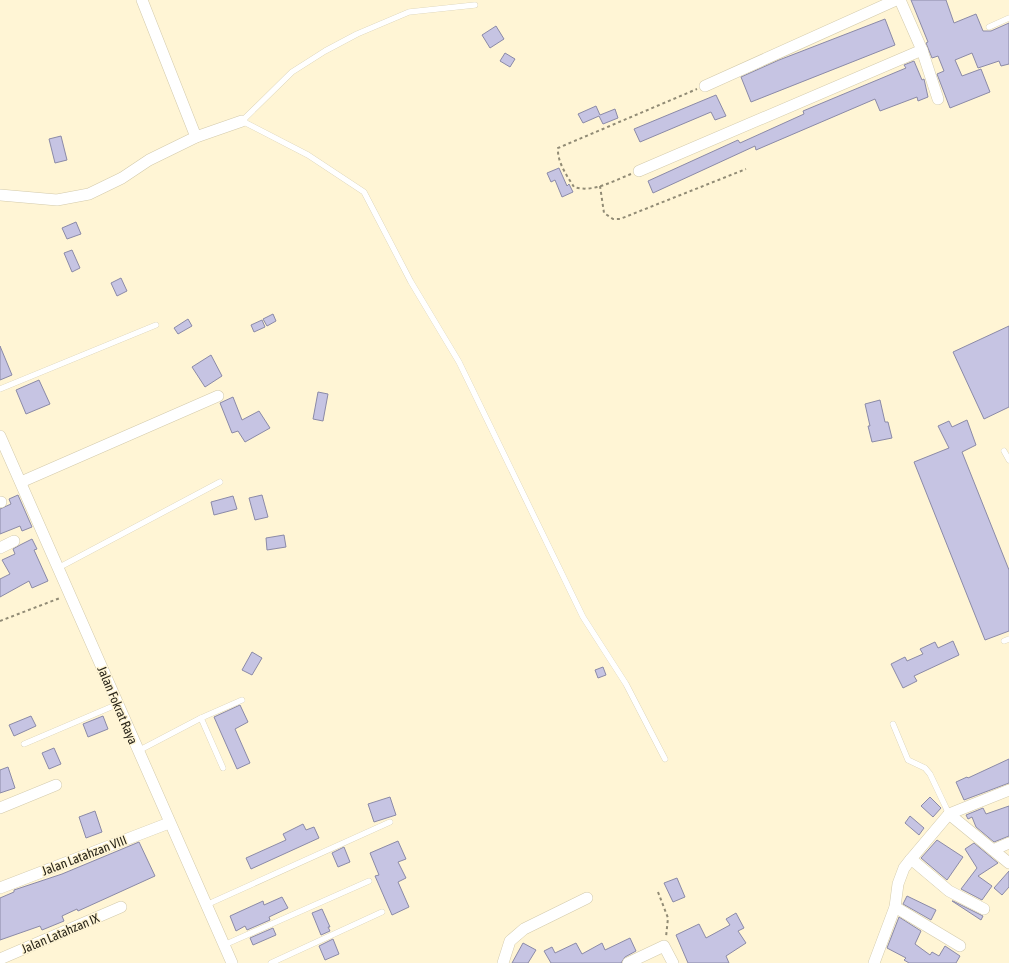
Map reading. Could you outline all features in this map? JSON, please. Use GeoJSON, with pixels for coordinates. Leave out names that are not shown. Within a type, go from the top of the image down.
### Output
{"type":"FeatureCollection","features":[{"type":"Feature","properties":{"kind":"street"},"geometry":{"type":"LineString","coordinates":[[142,0],[196,136]]}},
{"type":"Feature","properties":{"kind":"street"},"geometry":{"type":"LineString","coordinates":[[705,86],[896,0]]}},
{"type":"Feature","properties":{"kind":"street"},"geometry":{"type":"LineString","coordinates":[[900,0],[922,50],[938,99]]}},
{"type":"Feature","properties":{"kind":"street"},"geometry":{"type":"LineString","coordinates":[[639,171],[922,50]]}},
{"type":"Feature","properties":{"kind":"street"},"geometry":{"type":"LineString","coordinates":[[0,195],[57,200],[89,194],[122,178],[149,160],[196,136],[242,121]]}},
{"type":"Feature","properties":{"kind":"street"},"geometry":{"type":"LineString","coordinates":[[21,482],[218,396]]}},
{"type":"Feature","properties":{"kind":"street","name":"Jalan Fokrat Raya"},"geometry":{"type":"LineString","coordinates":[[0,436],[2,448],[21,482],[169,823],[232,963]]}},
{"type":"Feature","properties":{"kind":"street"},"geometry":{"type":"LineString","coordinates":[[0,548],[14,541]]}},
{"type":"Feature","properties":{"kind":"street"},"geometry":{"type":"LineString","coordinates":[[0,808],[56,785]]}},
{"type":"Feature","properties":{"kind":"street"},"geometry":{"type":"LineString","coordinates":[[874,963],[895,907],[898,884],[904,868],[911,859],[949,814],[1009,790]]}},
{"type":"Feature","properties":{"kind":"street"},"geometry":{"type":"LineString","coordinates":[[949,814],[1009,863]]}},
{"type":"Feature","properties":{"kind":"street","name":"Jalan Latahzan VIII"},"geometry":{"type":"LineString","coordinates":[[0,888],[169,823]]}},
{"type":"Feature","properties":{"kind":"street"},"geometry":{"type":"LineString","coordinates":[[993,850],[1009,843]]}},
{"type":"Feature","properties":{"kind":"street"},"geometry":{"type":"LineString","coordinates":[[911,859],[949,891],[984,909]]}},
{"type":"Feature","properties":{"kind":"street"},"geometry":{"type":"LineString","coordinates":[[503,963],[510,941],[524,929],[587,898]]}},
{"type":"Feature","properties":{"kind":"street","name":"Jalan Latahzan IX"},"geometry":{"type":"LineString","coordinates":[[0,959],[120,907]]}},
{"type":"Feature","properties":{"kind":"street"},"geometry":{"type":"LineString","coordinates":[[895,907],[960,946]]}},
{"type":"Feature","properties":{"kind":"street"},"geometry":{"type":"LineString","coordinates":[[628,963],[664,946],[673,963]]}},
{"type":"Feature","properties":{"kind":"lane"},"geometry":{"type":"LineString","coordinates":[[475,5],[409,12],[357,34],[325,50],[292,72],[242,121],[308,155],[364,192],[410,282],[459,362],[583,617],[626,684],[665,759]]}},
{"type":"Feature","properties":{"kind":"lane"},"geometry":{"type":"LineString","coordinates":[[989,27],[1009,18]]}},
{"type":"Feature","properties":{"kind":"lane"},"geometry":{"type":"LineString","coordinates":[[0,389],[156,324]]}},
{"type":"Feature","properties":{"kind":"lane"},"geometry":{"type":"LineString","coordinates":[[1004,451],[1009,460]]}},
{"type":"Feature","properties":{"kind":"lane"},"geometry":{"type":"LineString","coordinates":[[58,568],[220,482]]}},
{"type":"Feature","properties":{"kind":"lane"},"geometry":{"type":"LineString","coordinates":[[138,752],[201,718],[242,700]]}},
{"type":"Feature","properties":{"kind":"lane"},"geometry":{"type":"LineString","coordinates":[[24,744],[118,704]]}},
{"type":"Feature","properties":{"kind":"lane"},"geometry":{"type":"LineString","coordinates":[[201,718],[223,768]]}},
{"type":"Feature","properties":{"kind":"lane"},"geometry":{"type":"LineString","coordinates":[[893,724],[908,760],[925,768],[930,774],[949,814]]}},
{"type":"Feature","properties":{"kind":"lane"},"geometry":{"type":"LineString","coordinates":[[206,905],[390,822]]}},
{"type":"Feature","properties":{"kind":"lane"},"geometry":{"type":"LineString","coordinates":[[224,945],[369,881]]}},
{"type":"Feature","properties":{"kind":"lane"},"geometry":{"type":"LineString","coordinates":[[271,963],[382,912]]}},
{"type":"Feature","properties":{"kind":"path"},"geometry":{"type":"LineString","coordinates":[[639,171],[594,189],[583,190],[574,187],[565,172],[558,155],[558,148],[705,86]]}},
{"type":"Feature","properties":{"kind":"path"},"geometry":{"type":"LineString","coordinates":[[600,186],[604,214],[608,217],[620,219],[746,168]]}},
{"type":"Feature","properties":{"kind":"path"},"geometry":{"type":"LineString","coordinates":[[0,621],[70,594]]}},
{"type":"Feature","properties":{"kind":"path"},"geometry":{"type":"LineString","coordinates":[[658,892],[666,910],[668,922],[664,946]]}},
{"type":"Feature","properties":{"kind":"building"},"geometry":{"type":"Polygon","coordinates":[[[911,0],[946,0],[954,23],[976,14],[983,31],[991,31],[1009,23],[1009,64],[1001,66],[999,61],[978,68],[972,53],[955,60],[962,76],[981,69],[990,92],[950,108],[937,74],[944,71],[938,56],[932,58],[926,43],[928,42],[911,0]]]}},
{"type":"Feature","properties":{"kind":"building"},"geometry":{"type":"Polygon","coordinates":[[[885,19],[895,45],[751,102],[741,77],[779,60],[885,19]]]}},
{"type":"Feature","properties":{"kind":"building"},"geometry":{"type":"Polygon","coordinates":[[[496,26],[504,39],[490,48],[482,35],[496,26]]]}},
{"type":"Feature","properties":{"kind":"building"},"geometry":{"type":"Polygon","coordinates":[[[505,53],[515,59],[510,67],[500,61],[505,53]]]}},
{"type":"Feature","properties":{"kind":"building"},"geometry":{"type":"Polygon","coordinates":[[[914,61],[922,80],[924,79],[928,97],[918,101],[917,97],[880,111],[875,99],[756,150],[755,146],[653,193],[648,181],[738,140],[740,143],[804,114],[803,111],[906,68],[904,65],[914,61]]]}},
{"type":"Feature","properties":{"kind":"building"},"geometry":{"type":"Polygon","coordinates":[[[716,95],[726,116],[715,120],[711,112],[640,142],[634,129],[716,95]]]}},
{"type":"Feature","properties":{"kind":"building"},"geometry":{"type":"Polygon","coordinates":[[[596,106],[600,115],[615,109],[618,118],[603,124],[599,116],[583,123],[578,114],[596,106]]]}},
{"type":"Feature","properties":{"kind":"building"},"geometry":{"type":"Polygon","coordinates":[[[61,136],[67,160],[55,163],[49,139],[61,136]]]}},
{"type":"Feature","properties":{"kind":"building"},"geometry":{"type":"Polygon","coordinates":[[[559,168],[567,186],[569,184],[573,192],[562,197],[555,180],[551,182],[547,173],[559,168]]]}},
{"type":"Feature","properties":{"kind":"building"},"geometry":{"type":"Polygon","coordinates":[[[76,222],[81,234],[67,239],[62,228],[76,222]]]}},
{"type":"Feature","properties":{"kind":"building"},"geometry":{"type":"Polygon","coordinates":[[[72,250],[80,268],[72,272],[64,253],[72,250]]]}},
{"type":"Feature","properties":{"kind":"building"},"geometry":{"type":"Polygon","coordinates":[[[121,278],[127,291],[117,296],[111,283],[121,278]]]}},
{"type":"Feature","properties":{"kind":"building"},"geometry":{"type":"Polygon","coordinates":[[[273,314],[276,321],[267,326],[263,319],[273,314]]]}},
{"type":"Feature","properties":{"kind":"building"},"geometry":{"type":"Polygon","coordinates":[[[188,319],[192,326],[178,334],[174,328],[188,319]]]}},
{"type":"Feature","properties":{"kind":"building"},"geometry":{"type":"Polygon","coordinates":[[[262,320],[265,327],[254,332],[251,325],[262,320]]]}},
{"type":"Feature","properties":{"kind":"building"},"geometry":{"type":"Polygon","coordinates":[[[1009,326],[1009,407],[984,419],[953,352],[1009,326]]]}},
{"type":"Feature","properties":{"kind":"building"},"geometry":{"type":"Polygon","coordinates":[[[0,346],[12,375],[0,380],[0,346]]]}},
{"type":"Feature","properties":{"kind":"building"},"geometry":{"type":"Polygon","coordinates":[[[211,355],[222,376],[205,387],[192,367],[211,355]]]}},
{"type":"Feature","properties":{"kind":"building"},"geometry":{"type":"Polygon","coordinates":[[[39,380],[50,404],[26,414],[16,390],[39,380]]]}},
{"type":"Feature","properties":{"kind":"building"},"geometry":{"type":"Polygon","coordinates":[[[318,392],[328,394],[323,421],[313,419],[318,392]]]}},
{"type":"Feature","properties":{"kind":"building"},"geometry":{"type":"Polygon","coordinates":[[[233,397],[242,420],[259,411],[270,428],[245,442],[238,431],[232,433],[220,403],[233,397]]]}},
{"type":"Feature","properties":{"kind":"building"},"geometry":{"type":"Polygon","coordinates":[[[880,400],[885,422],[888,422],[892,438],[872,442],[865,404],[880,400]]]}},
{"type":"Feature","properties":{"kind":"building"},"geometry":{"type":"Polygon","coordinates":[[[967,420],[976,445],[962,452],[1009,570],[1009,631],[985,640],[914,462],[949,448],[938,426],[949,421],[952,427],[967,420]]]}},
{"type":"Feature","properties":{"kind":"building"},"geometry":{"type":"Polygon","coordinates":[[[18,495],[32,527],[22,531],[20,526],[0,534],[0,509],[11,504],[9,499],[18,495]]]}},
{"type":"Feature","properties":{"kind":"building"},"geometry":{"type":"Polygon","coordinates":[[[262,495],[268,517],[255,520],[249,498],[262,495]]]}},
{"type":"Feature","properties":{"kind":"building"},"geometry":{"type":"Polygon","coordinates":[[[233,496],[237,509],[214,515],[211,502],[233,496]]]}},
{"type":"Feature","properties":{"kind":"building"},"geometry":{"type":"Polygon","coordinates":[[[284,535],[286,547],[267,550],[266,538],[284,535]]]}},
{"type":"Feature","properties":{"kind":"building"},"geometry":{"type":"Polygon","coordinates":[[[32,539],[37,549],[34,550],[48,581],[32,588],[29,581],[0,597],[0,579],[10,574],[2,560],[15,554],[13,549],[32,539]]]}},
{"type":"Feature","properties":{"kind":"building"},"geometry":{"type":"Polygon","coordinates":[[[953,641],[959,655],[914,676],[917,681],[903,688],[891,664],[905,657],[907,661],[923,654],[920,649],[935,642],[938,648],[953,641]]]}},
{"type":"Feature","properties":{"kind":"building"},"geometry":{"type":"Polygon","coordinates":[[[252,652],[262,658],[252,675],[242,670],[252,652]]]}},
{"type":"Feature","properties":{"kind":"building"},"geometry":{"type":"Polygon","coordinates":[[[603,667],[606,675],[598,678],[595,670],[603,667]]]}},
{"type":"Feature","properties":{"kind":"building"},"geometry":{"type":"Polygon","coordinates":[[[240,705],[248,722],[235,729],[250,763],[237,769],[214,717],[240,705]]]}},
{"type":"Feature","properties":{"kind":"building"},"geometry":{"type":"Polygon","coordinates":[[[31,716],[36,726],[14,736],[9,725],[31,716]]]}},
{"type":"Feature","properties":{"kind":"building"},"geometry":{"type":"Polygon","coordinates":[[[103,716],[108,729],[88,737],[83,724],[103,716]]]}},
{"type":"Feature","properties":{"kind":"building"},"geometry":{"type":"Polygon","coordinates":[[[54,748],[61,764],[49,769],[42,753],[54,748]]]}},
{"type":"Feature","properties":{"kind":"building"},"geometry":{"type":"Polygon","coordinates":[[[1009,759],[1009,783],[964,800],[956,782],[1009,759]]]}},
{"type":"Feature","properties":{"kind":"building"},"geometry":{"type":"Polygon","coordinates":[[[8,767],[15,788],[0,793],[0,770],[8,767]]]}},
{"type":"Feature","properties":{"kind":"building"},"geometry":{"type":"Polygon","coordinates":[[[390,797],[396,815],[374,822],[368,804],[390,797]]]}},
{"type":"Feature","properties":{"kind":"building"},"geometry":{"type":"Polygon","coordinates":[[[930,797],[941,808],[933,817],[921,806],[930,797]]]}},
{"type":"Feature","properties":{"kind":"building"},"geometry":{"type":"Polygon","coordinates":[[[1009,806],[1009,836],[994,842],[976,827],[972,817],[968,819],[966,815],[983,808],[986,814],[1009,806]]]}},
{"type":"Feature","properties":{"kind":"building"},"geometry":{"type":"Polygon","coordinates":[[[95,811],[102,832],[86,838],[79,817],[95,811]]]}},
{"type":"Feature","properties":{"kind":"building"},"geometry":{"type":"Polygon","coordinates":[[[910,816],[924,828],[919,835],[905,823],[910,816]]]}},
{"type":"Feature","properties":{"kind":"building"},"geometry":{"type":"Polygon","coordinates":[[[303,824],[306,830],[314,827],[319,838],[251,869],[246,858],[286,840],[283,834],[303,824]]]}},
{"type":"Feature","properties":{"kind":"building"},"geometry":{"type":"Polygon","coordinates":[[[937,840],[963,857],[947,880],[921,858],[937,840]]]}},
{"type":"Feature","properties":{"kind":"building"},"geometry":{"type":"Polygon","coordinates":[[[398,841],[406,859],[398,862],[406,878],[398,882],[409,907],[392,915],[375,876],[379,875],[370,853],[398,841]]]}},
{"type":"Feature","properties":{"kind":"building"},"geometry":{"type":"Polygon","coordinates":[[[139,842],[155,876],[78,911],[77,909],[62,916],[64,921],[42,930],[40,926],[0,940],[0,898],[14,892],[14,890],[62,874],[139,842]]]}},
{"type":"Feature","properties":{"kind":"building"},"geometry":{"type":"Polygon","coordinates":[[[974,843],[998,863],[978,876],[992,886],[982,900],[961,889],[977,868],[965,849],[974,843]]]}},
{"type":"Feature","properties":{"kind":"building"},"geometry":{"type":"Polygon","coordinates":[[[344,847],[350,862],[338,867],[332,853],[344,847]]]}},
{"type":"Feature","properties":{"kind":"building"},"geometry":{"type":"Polygon","coordinates":[[[1009,871],[1009,887],[1002,895],[994,888],[1009,871]]]}},
{"type":"Feature","properties":{"kind":"building"},"geometry":{"type":"Polygon","coordinates":[[[677,878],[685,897],[673,902],[664,883],[677,878]]]}},
{"type":"Feature","properties":{"kind":"building"},"geometry":{"type":"Polygon","coordinates":[[[907,896],[936,910],[931,920],[903,904],[907,896]]]}},
{"type":"Feature","properties":{"kind":"building"},"geometry":{"type":"Polygon","coordinates":[[[282,897],[288,908],[269,917],[270,920],[247,930],[245,926],[236,931],[230,916],[263,901],[264,905],[282,897]]]}},
{"type":"Feature","properties":{"kind":"building"},"geometry":{"type":"Polygon","coordinates":[[[952,901],[983,916],[981,920],[952,901]]]}},
{"type":"Feature","properties":{"kind":"building"},"geometry":{"type":"Polygon","coordinates":[[[322,909],[330,927],[328,927],[330,931],[321,935],[312,913],[322,909]]]}},
{"type":"Feature","properties":{"kind":"building"},"geometry":{"type":"Polygon","coordinates":[[[736,913],[744,928],[738,931],[746,943],[726,956],[729,963],[688,963],[676,935],[699,924],[706,938],[730,925],[726,919],[736,913]]]}},
{"type":"Feature","properties":{"kind":"building"},"geometry":{"type":"Polygon","coordinates":[[[899,917],[921,931],[915,944],[930,955],[932,952],[939,956],[945,946],[960,956],[956,963],[909,963],[904,960],[906,958],[887,948],[899,917]]]}},
{"type":"Feature","properties":{"kind":"building"},"geometry":{"type":"Polygon","coordinates":[[[273,928],[276,935],[253,945],[250,938],[273,928]]]}},
{"type":"Feature","properties":{"kind":"building"},"geometry":{"type":"Polygon","coordinates":[[[630,938],[636,951],[625,957],[621,963],[551,963],[544,951],[552,947],[555,953],[576,943],[582,954],[602,943],[605,950],[630,938]]]}},
{"type":"Feature","properties":{"kind":"building"},"geometry":{"type":"Polygon","coordinates":[[[333,939],[339,954],[325,960],[319,946],[333,939]]]}},
{"type":"Feature","properties":{"kind":"building"},"geometry":{"type":"Polygon","coordinates":[[[523,943],[536,950],[528,963],[512,963],[523,943]]]}}]}
